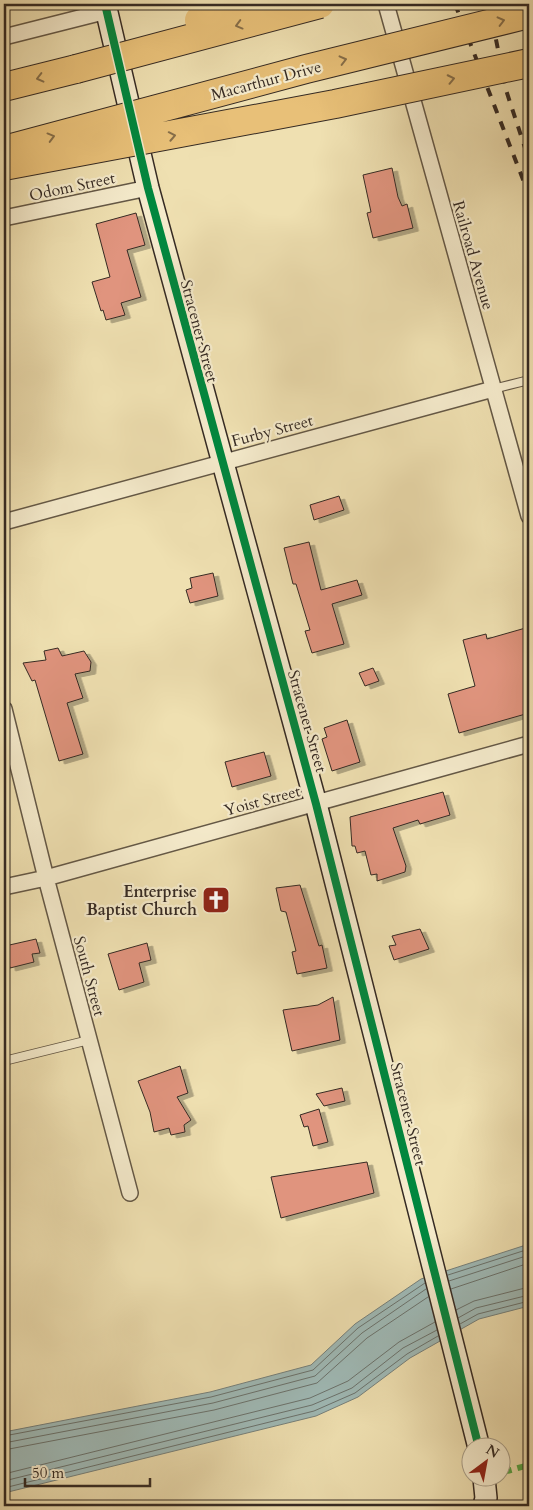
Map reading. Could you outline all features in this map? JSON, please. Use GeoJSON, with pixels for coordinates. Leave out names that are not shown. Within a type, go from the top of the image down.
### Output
{"type":"FeatureCollection","features":[{"type":"Feature","properties":{"kind":"highway"},"geometry":{"type":"LineString","coordinates":[[76,69],[241,4]]}},
{"type":"Feature","properties":{"kind":"highway"},"geometry":{"type":"LineString","coordinates":[[4,87],[320,4]]}},
{"type":"Feature","properties":{"kind":"highway","name":"Macarthur Drive"},"geometry":{"type":"LineString","coordinates":[[4,150],[306,69],[529,14]]}},
{"type":"Feature","properties":{"kind":"highway"},"geometry":{"type":"LineString","coordinates":[[4,166],[335,104],[529,62]]}},
{"type":"Feature","properties":{"kind":"street","name":"Railroad Avenue"},"geometry":{"type":"LineString","coordinates":[[386,4],[529,516]]}},
{"type":"Feature","properties":{"kind":"street"},"geometry":{"type":"LineString","coordinates":[[4,37],[106,7]]}},
{"type":"Feature","properties":{"kind":"street","name":"Stracener Street"},"geometry":{"type":"LineString","coordinates":[[106,7],[148,188],[316,804],[476,1438]]}},
{"type":"Feature","properties":{"kind":"street","name":"Odom Street"},"geometry":{"type":"LineString","coordinates":[[4,218],[148,188]]}},
{"type":"Feature","properties":{"kind":"street","name":"Furby Street"},"geometry":{"type":"LineString","coordinates":[[4,522],[221,461],[493,389]]}},
{"type":"Feature","properties":{"kind":"street","name":"South Street"},"geometry":{"type":"LineString","coordinates":[[4,709],[46,878],[130,1192]]}},
{"type":"Feature","properties":{"kind":"street","name":"Yoist Street"},"geometry":{"type":"LineString","coordinates":[[4,887],[46,878],[529,744]]}},
{"type":"Feature","properties":{"kind":"street"},"geometry":{"type":"LineString","coordinates":[[484,1506],[486,1498],[485,1488]]}},
{"type":"Feature","properties":{"kind":"lane"},"geometry":{"type":"LineString","coordinates":[[493,389],[529,380]]}},
{"type":"Feature","properties":{"kind":"lane"},"geometry":{"type":"LineString","coordinates":[[4,1061],[90,1040]]}},
{"type":"Feature","properties":{"kind":"water"},"geometry":{"type":"Polygon","coordinates":[[[529,1244],[529,1306],[479,1319],[410,1358],[358,1397],[316,1416],[4,1493],[4,1432],[210,1392],[311,1365],[355,1324],[421,1279],[529,1244]]]}},
{"type":"Feature","properties":{"kind":"building"},"geometry":{"type":"Polygon","coordinates":[[[392,168],[398,197],[402,206],[407,204],[413,228],[373,238],[367,213],[371,212],[363,175],[392,168]]]}},
{"type":"Feature","properties":{"kind":"building"},"geometry":{"type":"Polygon","coordinates":[[[136,213],[145,245],[127,250],[141,297],[121,303],[125,315],[106,320],[103,310],[101,311],[92,282],[110,277],[96,224],[136,213]]]}},
{"type":"Feature","properties":{"kind":"building"},"geometry":{"type":"Polygon","coordinates":[[[339,496],[344,510],[314,520],[310,505],[339,496]]]}},
{"type":"Feature","properties":{"kind":"building"},"geometry":{"type":"Polygon","coordinates":[[[309,542],[321,590],[357,580],[362,595],[332,604],[344,644],[312,653],[305,631],[310,630],[296,584],[293,584],[284,548],[309,542]]]}},
{"type":"Feature","properties":{"kind":"building"},"geometry":{"type":"Polygon","coordinates":[[[213,573],[218,596],[190,603],[186,590],[192,588],[190,578],[213,573]]]}},
{"type":"Feature","properties":{"kind":"building"},"geometry":{"type":"Polygon","coordinates":[[[529,627],[529,713],[459,733],[448,694],[475,686],[463,640],[486,634],[487,639],[529,627]]]}},
{"type":"Feature","properties":{"kind":"building"},"geometry":{"type":"Polygon","coordinates":[[[58,648],[62,656],[84,651],[91,662],[90,671],[75,674],[83,698],[67,703],[83,754],[59,761],[35,680],[32,681],[23,663],[46,660],[44,651],[58,648]]]}},
{"type":"Feature","properties":{"kind":"building"},"geometry":{"type":"Polygon","coordinates":[[[373,668],[379,681],[365,686],[359,673],[373,668]]]}},
{"type":"Feature","properties":{"kind":"building"},"geometry":{"type":"Polygon","coordinates":[[[347,720],[360,762],[332,771],[322,739],[327,737],[324,728],[347,720]]]}},
{"type":"Feature","properties":{"kind":"building"},"geometry":{"type":"Polygon","coordinates":[[[264,752],[271,776],[232,787],[225,762],[264,752]]]}},
{"type":"Feature","properties":{"kind":"building"},"geometry":{"type":"Polygon","coordinates":[[[443,792],[450,815],[420,824],[418,820],[393,828],[406,866],[405,872],[377,881],[377,874],[371,875],[365,851],[357,853],[355,846],[352,846],[350,817],[443,792]]]}},
{"type":"Feature","properties":{"kind":"building"},"geometry":{"type":"Polygon","coordinates":[[[300,885],[319,946],[322,945],[327,968],[297,974],[292,952],[296,951],[286,912],[281,911],[276,888],[300,885]]]}},
{"type":"Feature","properties":{"kind":"building"},"geometry":{"type":"Polygon","coordinates":[[[420,929],[429,949],[394,960],[389,946],[396,945],[392,936],[420,929]]]}},
{"type":"Feature","properties":{"kind":"building"},"geometry":{"type":"Polygon","coordinates":[[[36,939],[40,953],[32,954],[34,962],[10,968],[5,946],[36,939]]]}},
{"type":"Feature","properties":{"kind":"building"},"geometry":{"type":"Polygon","coordinates":[[[147,943],[151,960],[139,963],[144,982],[119,990],[108,954],[147,943]]]}},
{"type":"Feature","properties":{"kind":"building"},"geometry":{"type":"Polygon","coordinates":[[[333,997],[340,1040],[292,1051],[283,1010],[318,1005],[333,997]]]}},
{"type":"Feature","properties":{"kind":"building"},"geometry":{"type":"Polygon","coordinates":[[[180,1066],[188,1093],[177,1097],[191,1120],[184,1125],[185,1132],[171,1135],[169,1128],[154,1132],[150,1112],[138,1081],[180,1066]]]}},
{"type":"Feature","properties":{"kind":"building"},"geometry":{"type":"Polygon","coordinates":[[[342,1088],[345,1101],[324,1106],[316,1094],[342,1088]]]}},
{"type":"Feature","properties":{"kind":"building"},"geometry":{"type":"Polygon","coordinates":[[[319,1109],[328,1142],[313,1146],[308,1126],[304,1127],[300,1115],[319,1109]]]}},
{"type":"Feature","properties":{"kind":"building"},"geometry":{"type":"Polygon","coordinates":[[[367,1162],[374,1193],[281,1218],[271,1177],[367,1162]]]}},
{"type":"Feature","properties":{"kind":"railway"},"geometry":{"type":"LineString","coordinates":[[455,4],[529,195]]}},
{"type":"Feature","properties":{"kind":"railway"},"geometry":{"type":"LineString","coordinates":[[489,4],[506,90],[529,160]]}},
{"type":"Feature","properties":{"kind":"marked path"},"geometry":{"type":"LineString","coordinates":[[510,1470],[529,1465]]}},
{"type":"Feature","properties":{"kind":"cycle path"},"geometry":{"type":"LineString","coordinates":[[105,4],[148,188],[316,804],[476,1438]]}},
{"type":"Feature","properties":{"kind":"place","name":"Enterprise Baptist Church"},"geometry":{"type":"Point","coordinates":[216,900]}}]}
